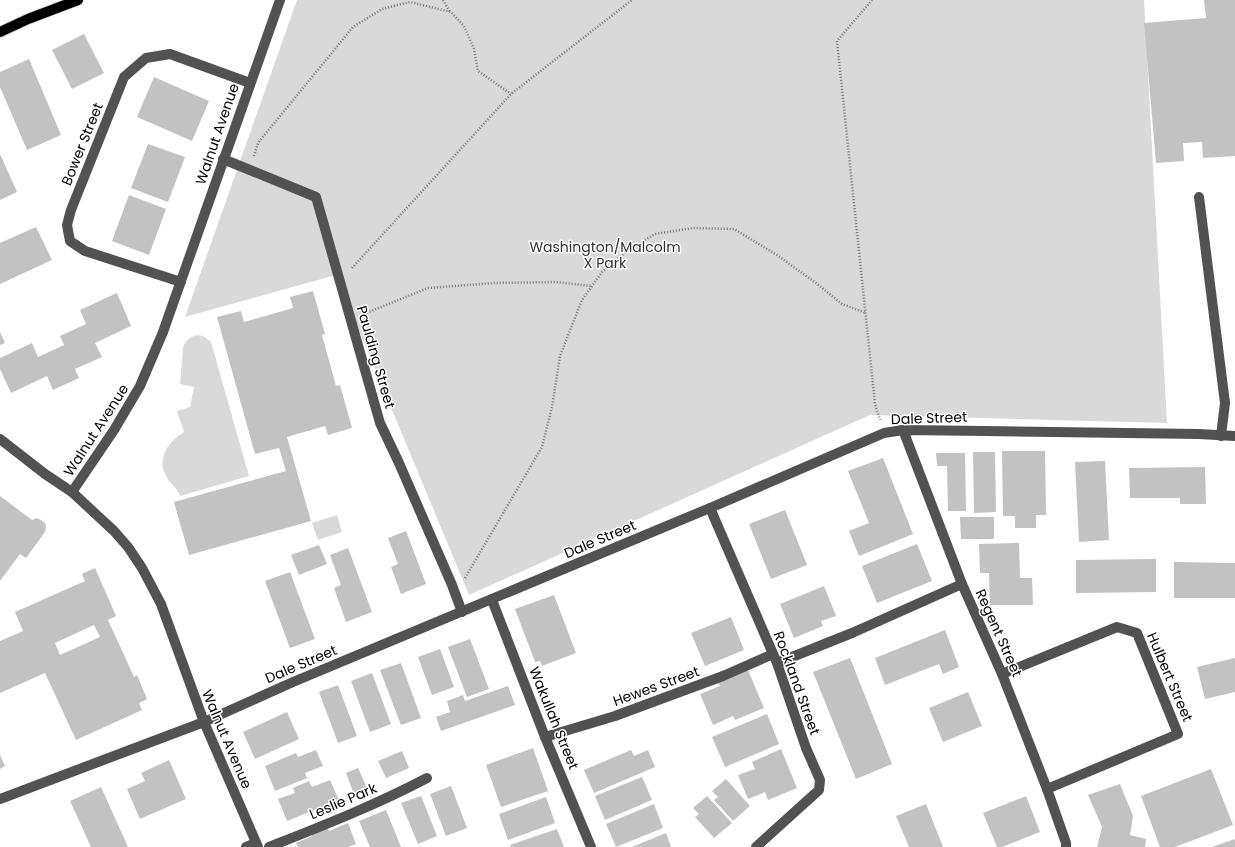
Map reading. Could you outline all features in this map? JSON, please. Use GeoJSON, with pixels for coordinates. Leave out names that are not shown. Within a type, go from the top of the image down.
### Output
{"type":"FeatureCollection","features":[{"type":"Feature","properties":{"kind":"main road"},"geometry":{"type":"LineString","coordinates":[[0,32],[28,18],[78,0]]}},
{"type":"Feature","properties":{"kind":"street","name":"Walnut Avenue"},"geometry":{"type":"LineString","coordinates":[[257,845],[204,722],[161,604],[142,568],[128,547],[114,531],[72,492],[114,430],[140,386],[163,332],[280,0]]}},
{"type":"Feature","properties":{"kind":"street","name":"Bower Street"},"geometry":{"type":"LineString","coordinates":[[181,282],[85,251],[70,241],[67,224],[71,210],[124,77],[146,58],[170,54],[250,83]]}},
{"type":"Feature","properties":{"kind":"street","name":"Paulding Street"},"geometry":{"type":"LineString","coordinates":[[223,159],[316,197],[380,423],[406,477],[462,612]]}},
{"type":"Feature","properties":{"kind":"street"},"geometry":{"type":"LineString","coordinates":[[1198,197],[1225,403],[1222,436]]}},
{"type":"Feature","properties":{"kind":"street","name":"Dale Street"},"geometry":{"type":"LineString","coordinates":[[0,800],[204,722],[293,682],[492,600],[884,433],[903,430],[1235,436]]}},
{"type":"Feature","properties":{"kind":"street","name":"Regent Street"},"geometry":{"type":"LineString","coordinates":[[903,430],[962,584],[1002,674],[1047,789],[1066,843],[1066,847]]}},
{"type":"Feature","properties":{"kind":"street"},"geometry":{"type":"LineString","coordinates":[[0,439],[45,474],[72,492]]}},
{"type":"Feature","properties":{"kind":"street","name":"Rockland Street"},"geometry":{"type":"LineString","coordinates":[[710,508],[775,658],[806,748],[820,780],[819,790],[756,847]]}},
{"type":"Feature","properties":{"kind":"street","name":"Hewes Street"},"geometry":{"type":"LineString","coordinates":[[545,737],[615,716],[723,676],[852,633],[962,584]]}},
{"type":"Feature","properties":{"kind":"street","name":"Wakullah Street"},"geometry":{"type":"LineString","coordinates":[[492,600],[545,737],[591,847]]}},
{"type":"Feature","properties":{"kind":"street","name":"Hulbert Street"},"geometry":{"type":"LineString","coordinates":[[1002,674],[1117,627],[1137,633],[1178,734],[1047,789]]}},
{"type":"Feature","properties":{"kind":"street","name":"Leslie Park"},"geometry":{"type":"LineString","coordinates":[[269,847],[409,788],[427,778]]}},
{"type":"Feature","properties":{"kind":"street"},"geometry":{"type":"LineString","coordinates":[[246,847],[257,845]]}},
{"type":"Feature","properties":{"kind":"path"},"geometry":{"type":"LineString","coordinates":[[443,0],[451,12],[464,26],[474,49],[478,71],[511,94]]}},
{"type":"Feature","properties":{"kind":"path"},"geometry":{"type":"LineString","coordinates":[[340,281],[511,94],[632,0]]}},
{"type":"Feature","properties":{"kind":"path"},"geometry":{"type":"LineString","coordinates":[[872,0],[837,41],[875,404],[884,433]]}},
{"type":"Feature","properties":{"kind":"path"},"geometry":{"type":"LineString","coordinates":[[250,170],[258,144],[353,27],[382,9],[410,2],[451,12]]}},
{"type":"Feature","properties":{"kind":"path"},"geometry":{"type":"LineString","coordinates":[[456,597],[470,570],[542,447],[552,407],[560,356],[582,300],[602,272],[627,251],[655,234],[693,228],[734,229],[777,255],[842,304],[866,313]]}},
{"type":"Feature","properties":{"kind":"path"},"geometry":{"type":"LineString","coordinates":[[351,319],[428,288],[494,283],[556,282],[592,286]]}},
{"type":"Feature","properties":{"kind":"green space","name":"Washington/Malcolm X Park"},"geometry":{"type":"Polygon","coordinates":[[[297,0],[1144,0],[1167,423],[870,415],[469,595],[336,275],[185,317],[297,0]]]}},
{"type":"Feature","properties":{"kind":"green space"},"geometry":{"type":"Polygon","coordinates":[[[197,335],[203,336],[211,342],[249,476],[180,496],[177,489],[169,481],[165,474],[163,460],[164,453],[172,441],[184,432],[177,411],[190,407],[194,387],[180,384],[183,348],[188,339],[197,335]]]}},
{"type":"Feature","properties":{"kind":"green space"},"geometry":{"type":"Polygon","coordinates":[[[337,515],[342,532],[318,540],[312,523],[337,515]]]}},
{"type":"Feature","properties":{"kind":"building"},"geometry":{"type":"Polygon","coordinates":[[[1204,0],[1235,0],[1235,156],[1203,158],[1202,142],[1183,143],[1184,161],[1156,163],[1144,23],[1206,18],[1204,0]]]}},
{"type":"Feature","properties":{"kind":"building"},"geometry":{"type":"Polygon","coordinates":[[[84,34],[104,73],[72,89],[52,50],[84,34]]]}},
{"type":"Feature","properties":{"kind":"building"},"geometry":{"type":"Polygon","coordinates":[[[29,59],[61,135],[27,150],[0,87],[0,72],[29,59]]]}},
{"type":"Feature","properties":{"kind":"building"},"geometry":{"type":"Polygon","coordinates":[[[154,77],[209,101],[192,141],[137,117],[154,77]]]}},
{"type":"Feature","properties":{"kind":"building"},"geometry":{"type":"Polygon","coordinates":[[[148,144],[185,157],[168,202],[131,188],[148,144]]]}},
{"type":"Feature","properties":{"kind":"building"},"geometry":{"type":"Polygon","coordinates":[[[0,154],[17,192],[0,200],[0,154]]]}},
{"type":"Feature","properties":{"kind":"building"},"geometry":{"type":"Polygon","coordinates":[[[129,195],[166,209],[149,255],[112,241],[129,195]]]}},
{"type":"Feature","properties":{"kind":"building"},"geometry":{"type":"Polygon","coordinates":[[[36,227],[52,260],[0,284],[0,243],[36,227]]]}},
{"type":"Feature","properties":{"kind":"building"},"geometry":{"type":"Polygon","coordinates":[[[313,291],[325,334],[322,335],[336,386],[340,385],[352,428],[328,435],[325,426],[287,437],[311,521],[189,555],[174,502],[286,471],[279,448],[255,454],[217,317],[241,311],[244,322],[293,308],[290,297],[313,291]]]}},
{"type":"Feature","properties":{"kind":"building"},"geometry":{"type":"Polygon","coordinates":[[[117,293],[131,326],[95,343],[102,357],[75,369],[79,378],[53,390],[47,376],[11,393],[0,369],[0,358],[32,343],[38,357],[64,345],[60,336],[86,324],[80,310],[117,293]]]}},
{"type":"Feature","properties":{"kind":"building"},"geometry":{"type":"Polygon","coordinates":[[[0,332],[5,343],[0,345],[0,332]]]}},
{"type":"Feature","properties":{"kind":"building"},"geometry":{"type":"Polygon","coordinates":[[[1002,451],[1045,451],[1046,515],[1036,515],[1036,528],[1015,528],[1015,516],[1003,516],[1002,451]]]}},
{"type":"Feature","properties":{"kind":"building"},"geometry":{"type":"Polygon","coordinates":[[[973,452],[995,452],[996,512],[974,513],[973,452]]]}},
{"type":"Feature","properties":{"kind":"building"},"geometry":{"type":"Polygon","coordinates":[[[936,453],[965,453],[966,511],[948,511],[947,466],[937,466],[936,453]]]}},
{"type":"Feature","properties":{"kind":"building"},"geometry":{"type":"Polygon","coordinates":[[[883,458],[913,534],[859,556],[849,531],[869,523],[848,471],[883,458]]]}},
{"type":"Feature","properties":{"kind":"building"},"geometry":{"type":"Polygon","coordinates":[[[1105,461],[1109,540],[1079,542],[1075,462],[1105,461]]]}},
{"type":"Feature","properties":{"kind":"building"},"geometry":{"type":"Polygon","coordinates":[[[1205,467],[1206,504],[1180,504],[1180,498],[1130,498],[1129,468],[1205,467]]]}},
{"type":"Feature","properties":{"kind":"building"},"geometry":{"type":"Polygon","coordinates":[[[0,496],[32,520],[37,518],[41,520],[45,523],[46,527],[45,532],[26,558],[20,554],[0,581],[0,496]]]}},
{"type":"Feature","properties":{"kind":"building"},"geometry":{"type":"Polygon","coordinates":[[[785,510],[807,565],[771,579],[749,524],[785,510]]]}},
{"type":"Feature","properties":{"kind":"building"},"geometry":{"type":"Polygon","coordinates":[[[960,517],[994,517],[994,539],[961,539],[960,517]]]}},
{"type":"Feature","properties":{"kind":"building"},"geometry":{"type":"Polygon","coordinates":[[[406,531],[426,584],[401,594],[391,567],[398,564],[388,538],[406,531]]]}},
{"type":"Feature","properties":{"kind":"building"},"geometry":{"type":"Polygon","coordinates":[[[1019,543],[1020,578],[1032,578],[1033,605],[990,605],[989,573],[980,573],[979,544],[1019,543]]]}},
{"type":"Feature","properties":{"kind":"building"},"geometry":{"type":"Polygon","coordinates":[[[917,544],[932,581],[877,603],[862,566],[917,544]]]}},
{"type":"Feature","properties":{"kind":"building"},"geometry":{"type":"Polygon","coordinates":[[[319,545],[327,564],[299,575],[291,555],[319,545]]]}},
{"type":"Feature","properties":{"kind":"building"},"geometry":{"type":"Polygon","coordinates":[[[348,548],[372,612],[346,622],[334,588],[341,585],[330,555],[348,548]]]}},
{"type":"Feature","properties":{"kind":"building"},"geometry":{"type":"Polygon","coordinates":[[[1156,559],[1156,592],[1076,593],[1076,560],[1156,559]]]}},
{"type":"Feature","properties":{"kind":"building"},"geometry":{"type":"Polygon","coordinates":[[[1174,562],[1235,563],[1235,598],[1174,598],[1174,562]]]}},
{"type":"Feature","properties":{"kind":"building"},"geometry":{"type":"Polygon","coordinates":[[[95,568],[116,616],[108,620],[134,677],[137,675],[147,699],[139,703],[142,710],[76,740],[45,673],[0,693],[0,641],[23,631],[15,612],[85,581],[82,574],[95,568]],[[94,625],[55,643],[60,655],[100,637],[94,625]]]}},
{"type":"Feature","properties":{"kind":"building"},"geometry":{"type":"Polygon","coordinates":[[[290,572],[315,639],[290,648],[265,581],[290,572]]]}},
{"type":"Feature","properties":{"kind":"building"},"geometry":{"type":"Polygon","coordinates":[[[824,586],[836,616],[821,621],[823,626],[794,638],[780,604],[824,586]]]}},
{"type":"Feature","properties":{"kind":"building"},"geometry":{"type":"Polygon","coordinates":[[[554,595],[576,653],[542,666],[540,661],[535,662],[515,609],[554,595]]]}},
{"type":"Feature","properties":{"kind":"building"},"geometry":{"type":"Polygon","coordinates":[[[731,617],[744,650],[705,666],[691,633],[731,617]]]}},
{"type":"Feature","properties":{"kind":"building"},"geometry":{"type":"Polygon","coordinates":[[[945,630],[959,667],[943,674],[939,664],[885,685],[875,658],[945,630]]]}},
{"type":"Feature","properties":{"kind":"building"},"geometry":{"type":"Polygon","coordinates":[[[470,639],[489,689],[467,697],[448,647],[470,639]]]}},
{"type":"Feature","properties":{"kind":"building"},"geometry":{"type":"Polygon","coordinates":[[[440,649],[454,687],[432,695],[418,657],[440,649]]]}},
{"type":"Feature","properties":{"kind":"building"},"geometry":{"type":"Polygon","coordinates":[[[850,658],[892,764],[856,779],[813,672],[850,658]]]}},
{"type":"Feature","properties":{"kind":"building"},"geometry":{"type":"Polygon","coordinates":[[[1235,658],[1235,692],[1205,699],[1197,667],[1235,658]]]}},
{"type":"Feature","properties":{"kind":"building"},"geometry":{"type":"Polygon","coordinates":[[[401,663],[421,718],[401,725],[380,670],[401,663]]]}},
{"type":"Feature","properties":{"kind":"building"},"geometry":{"type":"Polygon","coordinates":[[[748,670],[764,708],[735,720],[733,716],[713,725],[700,694],[720,686],[718,683],[748,670]]]}},
{"type":"Feature","properties":{"kind":"building"},"geometry":{"type":"Polygon","coordinates":[[[372,673],[391,724],[370,732],[351,681],[372,673]]]}},
{"type":"Feature","properties":{"kind":"building"},"geometry":{"type":"Polygon","coordinates":[[[338,685],[357,736],[338,743],[319,692],[338,685]]]}},
{"type":"Feature","properties":{"kind":"building"},"geometry":{"type":"Polygon","coordinates":[[[508,686],[515,705],[441,731],[436,717],[450,712],[447,701],[463,695],[465,701],[508,686]]]}},
{"type":"Feature","properties":{"kind":"building"},"geometry":{"type":"Polygon","coordinates":[[[968,692],[982,726],[943,742],[929,708],[968,692]]]}},
{"type":"Feature","properties":{"kind":"building"},"geometry":{"type":"Polygon","coordinates":[[[287,712],[299,739],[255,759],[243,732],[287,712]]]}},
{"type":"Feature","properties":{"kind":"building"},"geometry":{"type":"Polygon","coordinates":[[[767,714],[779,744],[725,767],[712,737],[767,714]]]}},
{"type":"Feature","properties":{"kind":"building"},"geometry":{"type":"Polygon","coordinates":[[[533,748],[548,791],[501,807],[486,765],[533,748]]]}},
{"type":"Feature","properties":{"kind":"building"},"geometry":{"type":"Polygon","coordinates":[[[781,749],[797,788],[768,800],[765,792],[748,799],[738,775],[755,769],[752,762],[781,749]]]}},
{"type":"Feature","properties":{"kind":"building"},"geometry":{"type":"Polygon","coordinates":[[[316,750],[323,766],[305,773],[307,778],[275,791],[265,766],[296,753],[298,757],[316,750]]]}},
{"type":"Feature","properties":{"kind":"building"},"geometry":{"type":"Polygon","coordinates":[[[631,750],[634,756],[648,750],[655,767],[594,793],[584,770],[631,750]]]}},
{"type":"Feature","properties":{"kind":"building"},"geometry":{"type":"Polygon","coordinates":[[[402,751],[409,768],[386,778],[378,761],[402,751]]]}},
{"type":"Feature","properties":{"kind":"building"},"geometry":{"type":"Polygon","coordinates":[[[0,755],[5,766],[0,769],[0,755]]]}},
{"type":"Feature","properties":{"kind":"building"},"geometry":{"type":"Polygon","coordinates":[[[169,760],[186,799],[140,819],[127,789],[145,781],[141,773],[169,760]]]}},
{"type":"Feature","properties":{"kind":"building"},"geometry":{"type":"Polygon","coordinates":[[[358,768],[367,788],[354,794],[346,773],[358,768]]]}},
{"type":"Feature","properties":{"kind":"building"},"geometry":{"type":"Polygon","coordinates":[[[1211,769],[1233,825],[1175,847],[1160,847],[1141,796],[1211,769]]]}},
{"type":"Feature","properties":{"kind":"building"},"geometry":{"type":"Polygon","coordinates":[[[642,777],[652,800],[605,820],[595,796],[642,777]]]}},
{"type":"Feature","properties":{"kind":"building"},"geometry":{"type":"Polygon","coordinates":[[[726,779],[750,806],[733,821],[714,800],[718,797],[712,791],[726,779]]]}},
{"type":"Feature","properties":{"kind":"building"},"geometry":{"type":"Polygon","coordinates":[[[330,780],[339,800],[287,821],[278,799],[295,793],[293,788],[309,781],[312,787],[330,780]]]}},
{"type":"Feature","properties":{"kind":"building"},"geometry":{"type":"Polygon","coordinates":[[[1120,784],[1133,816],[1130,835],[1146,839],[1145,847],[1097,847],[1102,827],[1088,795],[1120,784]]]}},
{"type":"Feature","properties":{"kind":"building"},"geometry":{"type":"Polygon","coordinates":[[[451,786],[467,828],[446,836],[430,794],[451,786]]]}},
{"type":"Feature","properties":{"kind":"building"},"geometry":{"type":"Polygon","coordinates":[[[101,787],[128,847],[91,847],[70,801],[101,787]]]}},
{"type":"Feature","properties":{"kind":"building"},"geometry":{"type":"Polygon","coordinates":[[[421,796],[437,836],[418,844],[401,803],[421,796]]]}},
{"type":"Feature","properties":{"kind":"building"},"geometry":{"type":"Polygon","coordinates":[[[707,796],[732,823],[714,838],[695,817],[699,814],[693,808],[707,796]]]}},
{"type":"Feature","properties":{"kind":"building"},"geometry":{"type":"Polygon","coordinates":[[[1026,796],[1040,832],[1002,847],[997,847],[983,813],[1026,796]]]}},
{"type":"Feature","properties":{"kind":"building"},"geometry":{"type":"Polygon","coordinates":[[[546,797],[555,823],[508,840],[499,814],[546,797]]]}},
{"type":"Feature","properties":{"kind":"building"},"geometry":{"type":"Polygon","coordinates":[[[654,804],[663,828],[616,847],[606,824],[654,804]]]}},
{"type":"Feature","properties":{"kind":"building"},"geometry":{"type":"Polygon","coordinates":[[[926,804],[943,847],[909,847],[896,816],[926,804]]]}},
{"type":"Feature","properties":{"kind":"building"},"geometry":{"type":"Polygon","coordinates":[[[386,810],[401,847],[370,847],[359,821],[386,810]]]}},
{"type":"Feature","properties":{"kind":"building"},"geometry":{"type":"Polygon","coordinates":[[[348,823],[356,844],[348,847],[298,847],[296,843],[312,836],[311,832],[327,825],[329,831],[348,823]]]}},
{"type":"Feature","properties":{"kind":"building"},"geometry":{"type":"Polygon","coordinates":[[[557,829],[564,847],[511,847],[510,845],[557,829]]]}},
{"type":"Feature","properties":{"kind":"building"},"geometry":{"type":"Polygon","coordinates":[[[666,833],[671,847],[632,847],[666,833]]]}},
{"type":"Feature","properties":{"kind":"building"},"geometry":{"type":"Polygon","coordinates":[[[1235,839],[1235,847],[1212,847],[1235,839]]]}}]}
